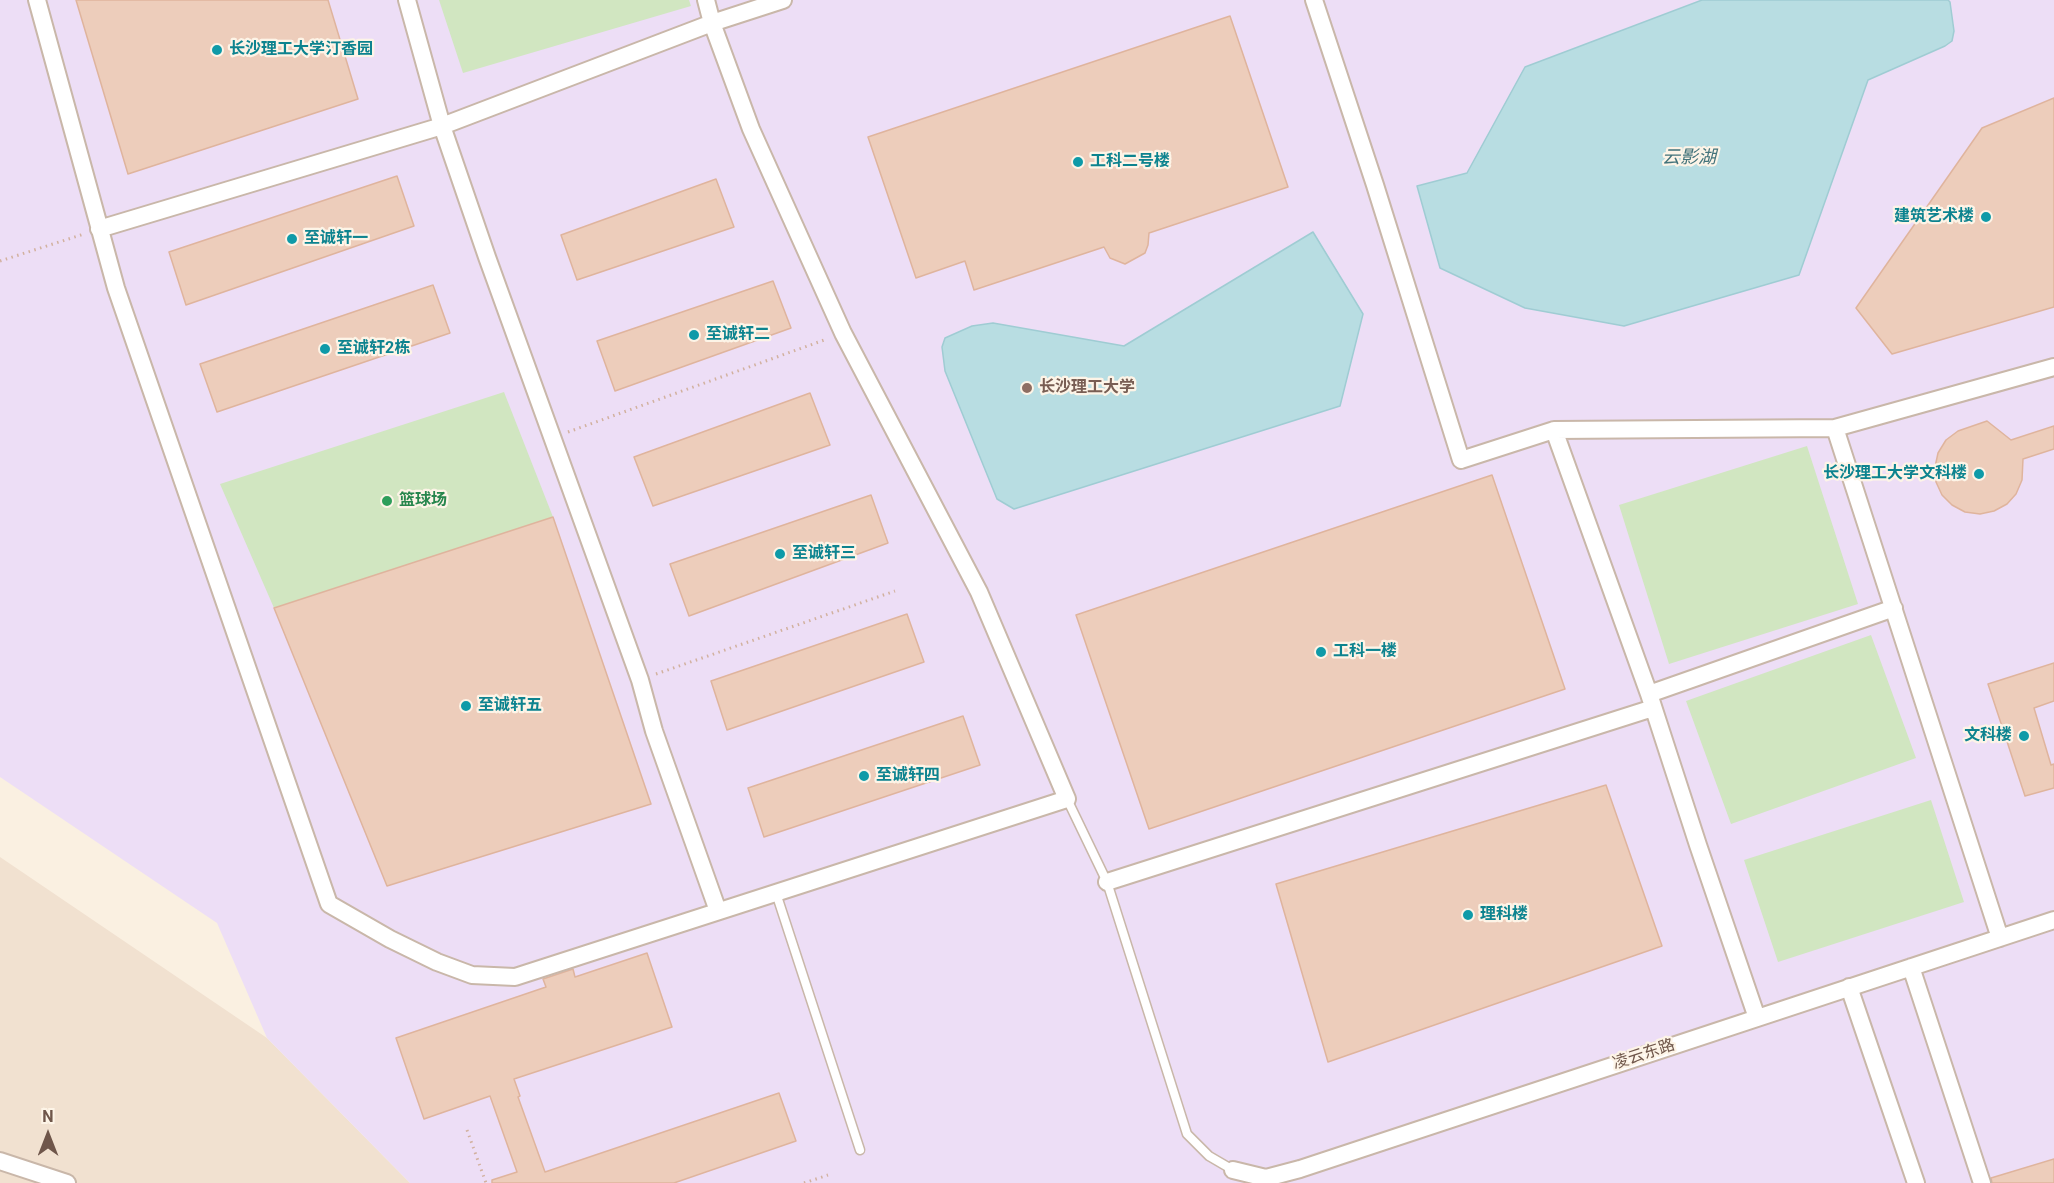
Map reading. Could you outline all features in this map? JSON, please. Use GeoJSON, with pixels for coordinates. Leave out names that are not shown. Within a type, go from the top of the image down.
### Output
{"type":"FeatureCollection","features":[{"type":"Feature","properties":{"kind":"street"},"geometry":{"type":"LineString","coordinates":[[37,0],[116,288],[329,904],[390,939],[437,962],[472,975],[515,977],[1067,799],[979,592],[843,333],[751,129],[712,23],[706,0]]}},
{"type":"Feature","properties":{"kind":"street"},"geometry":{"type":"LineString","coordinates":[[407,0],[442,126],[573,498],[640,680],[654,731],[718,911]]}},
{"type":"Feature","properties":{"kind":"street"},"geometry":{"type":"LineString","coordinates":[[99,229],[442,126],[712,23],[783,0]]}},
{"type":"Feature","properties":{"kind":"street"},"geometry":{"type":"LineString","coordinates":[[1314,0],[1376,185],[1461,460],[1554,430],[1835,428],[2054,367]]}},
{"type":"Feature","properties":{"kind":"street"},"geometry":{"type":"LineString","coordinates":[[1835,428],[2000,938]]}},
{"type":"Feature","properties":{"kind":"street"},"geometry":{"type":"LineString","coordinates":[[1554,430],[1651,701],[1757,1018]]}},
{"type":"Feature","properties":{"kind":"street"},"geometry":{"type":"LineString","coordinates":[[1107,882],[1651,701],[1894,608]]}},
{"type":"Feature","properties":{"kind":"street","name":"凌云东路"},"geometry":{"type":"LineString","coordinates":[[1233,1170],[1266,1178],[1300,1169],[2054,920]]}},
{"type":"Feature","properties":{"kind":"street"},"geometry":{"type":"LineString","coordinates":[[1911,967],[1982,1183]]}},
{"type":"Feature","properties":{"kind":"street"},"geometry":{"type":"LineString","coordinates":[[1849,987],[1916,1183]]}},
{"type":"Feature","properties":{"kind":"street"},"geometry":{"type":"LineString","coordinates":[[0,1161],[67,1183]]}},
{"type":"Feature","properties":{"kind":"lane"},"geometry":{"type":"LineString","coordinates":[[1067,799],[1107,882],[1187,1134],[1209,1156],[1233,1170]]}},
{"type":"Feature","properties":{"kind":"lane"},"geometry":{"type":"LineString","coordinates":[[776,893],[860,1150]]}},
{"type":"Feature","properties":{"kind":"path"},"geometry":{"type":"LineString","coordinates":[[0,261],[99,229]]}},
{"type":"Feature","properties":{"kind":"path"},"geometry":{"type":"LineString","coordinates":[[553,437],[843,333]]}},
{"type":"Feature","properties":{"kind":"path"},"geometry":{"type":"LineString","coordinates":[[640,680],[895,591]]}},
{"type":"Feature","properties":{"kind":"path"},"geometry":{"type":"LineString","coordinates":[[467,1130],[486,1183]]}},
{"type":"Feature","properties":{"kind":"path"},"geometry":{"type":"LineString","coordinates":[[804,1183],[828,1175]]}},
{"type":"Feature","properties":{"kind":"shaded area","name":"长沙理工大学"},"geometry":{"type":"Polygon","coordinates":[[[0,0],[2054,0],[2054,1183],[410,1183],[267,1038],[217,923],[0,777],[0,0]]]}},
{"type":"Feature","properties":{"kind":"shaded area"},"geometry":{"type":"Polygon","coordinates":[[[0,857],[267,1038],[410,1183],[0,1183],[0,857]]]}},
{"type":"Feature","properties":{"kind":"green space"},"geometry":{"type":"Polygon","coordinates":[[[439,0],[689,0],[691,6],[463,73],[439,0]]]}},
{"type":"Feature","properties":{"kind":"green space","name":"篮球场"},"geometry":{"type":"Polygon","coordinates":[[[504,392],[553,517],[274,608],[220,484],[504,392]]]}},
{"type":"Feature","properties":{"kind":"green space"},"geometry":{"type":"Polygon","coordinates":[[[1807,446],[1858,604],[1669,664],[1619,505],[1807,446]]]}},
{"type":"Feature","properties":{"kind":"green space"},"geometry":{"type":"Polygon","coordinates":[[[1871,635],[1916,758],[1731,824],[1686,701],[1871,635]]]}},
{"type":"Feature","properties":{"kind":"green space"},"geometry":{"type":"Polygon","coordinates":[[[1931,800],[1964,902],[1778,962],[1744,860],[1931,800]]]}},
{"type":"Feature","properties":{"kind":"water","name":"云影湖"},"geometry":{"type":"Polygon","coordinates":[[[1702,0],[1948,0],[1950,2],[1954,31],[1952,41],[1868,80],[1799,275],[1624,326],[1525,308],[1440,268],[1417,186],[1467,173],[1525,67],[1702,0]]]}},
{"type":"Feature","properties":{"kind":"water"},"geometry":{"type":"Polygon","coordinates":[[[1313,232],[1363,314],[1340,406],[1014,509],[997,499],[945,371],[942,347],[945,338],[972,326],[993,323],[1124,346],[1313,232]]]}},
{"type":"Feature","properties":{"kind":"building","name":"长沙理工大学汀香园"},"geometry":{"type":"Polygon","coordinates":[[[76,0],[328,0],[358,99],[128,174],[76,0]]]}},
{"type":"Feature","properties":{"kind":"building","name":"工科二号楼"},"geometry":{"type":"Polygon","coordinates":[[[1230,16],[1288,187],[1149,233],[1145,253],[1125,264],[1110,258],[1104,247],[974,290],[965,261],[916,278],[868,137],[1230,16]]]}},
{"type":"Feature","properties":{"kind":"building","name":"建筑艺术楼"},"geometry":{"type":"Polygon","coordinates":[[[2054,98],[2054,307],[1892,354],[1856,308],[1982,128],[2054,98]]]}},
{"type":"Feature","properties":{"kind":"building","name":"至诚轩一"},"geometry":{"type":"Polygon","coordinates":[[[397,176],[414,226],[186,305],[169,252],[397,176]]]}},
{"type":"Feature","properties":{"kind":"building"},"geometry":{"type":"Polygon","coordinates":[[[716,179],[734,227],[577,280],[561,235],[716,179]]]}},
{"type":"Feature","properties":{"kind":"building","name":"至诚轩二"},"geometry":{"type":"Polygon","coordinates":[[[773,281],[791,328],[615,391],[597,341],[773,281]]]}},
{"type":"Feature","properties":{"kind":"building","name":"至诚轩2栋"},"geometry":{"type":"Polygon","coordinates":[[[433,285],[450,333],[217,412],[200,364],[433,285]]]}},
{"type":"Feature","properties":{"kind":"building"},"geometry":{"type":"Polygon","coordinates":[[[810,393],[830,445],[653,506],[634,457],[810,393]]]}},
{"type":"Feature","properties":{"kind":"building","name":"长沙理工大学文科楼"},"geometry":{"type":"Polygon","coordinates":[[[1987,421],[2011,440],[2054,426],[2054,449],[2023,459],[2022,480],[2016,494],[2007,504],[1994,511],[1980,514],[1965,512],[1952,505],[1942,495],[1936,482],[1935,467],[1938,453],[1946,440],[1958,431],[1987,421]]]}},
{"type":"Feature","properties":{"kind":"building","name":"工科一楼"},"geometry":{"type":"Polygon","coordinates":[[[1492,475],[1565,689],[1149,829],[1076,615],[1492,475]]]}},
{"type":"Feature","properties":{"kind":"building","name":"至诚轩三"},"geometry":{"type":"Polygon","coordinates":[[[871,495],[888,543],[689,616],[670,564],[871,495]]]}},
{"type":"Feature","properties":{"kind":"building","name":"至诚轩五"},"geometry":{"type":"Polygon","coordinates":[[[553,517],[651,804],[387,886],[274,608],[553,517]]]}},
{"type":"Feature","properties":{"kind":"building"},"geometry":{"type":"Polygon","coordinates":[[[907,614],[924,662],[727,730],[711,681],[907,614]]]}},
{"type":"Feature","properties":{"kind":"building","name":"文科楼"},"geometry":{"type":"Polygon","coordinates":[[[2054,663],[2054,701],[2034,708],[2051,765],[2054,764],[2054,788],[2025,796],[1988,684],[2054,663]]]}},
{"type":"Feature","properties":{"kind":"building","name":"至诚轩四"},"geometry":{"type":"Polygon","coordinates":[[[963,716],[980,765],[764,837],[748,788],[963,716]]]}},
{"type":"Feature","properties":{"kind":"building","name":"理科楼"},"geometry":{"type":"Polygon","coordinates":[[[1606,785],[1662,946],[1328,1062],[1276,884],[1606,785]]]}},
{"type":"Feature","properties":{"kind":"building"},"geometry":{"type":"Polygon","coordinates":[[[647,953],[672,1027],[514,1079],[520,1096],[518,1097],[545,1172],[779,1093],[796,1141],[674,1183],[492,1183],[492,1180],[517,1172],[490,1096],[424,1119],[396,1038],[546,987],[543,979],[573,969],[575,977],[647,953]]]}},
{"type":"Feature","properties":{"kind":"building"},"geometry":{"type":"Polygon","coordinates":[[[2054,1159],[2054,1183],[1992,1183],[1991,1178],[2054,1159]]]}},
{"type":"Feature","properties":{"kind":"place","name":"长沙理工大学汀香园"},"geometry":{"type":"Point","coordinates":[217,50]}},
{"type":"Feature","properties":{"kind":"place","name":"工科二号楼"},"geometry":{"type":"Point","coordinates":[1078,162]}},
{"type":"Feature","properties":{"kind":"place","name":"建筑艺术楼"},"geometry":{"type":"Point","coordinates":[1986,217]}},
{"type":"Feature","properties":{"kind":"place","name":"至诚轩一"},"geometry":{"type":"Point","coordinates":[292,239]}},
{"type":"Feature","properties":{"kind":"place","name":"至诚轩二"},"geometry":{"type":"Point","coordinates":[694,335]}},
{"type":"Feature","properties":{"kind":"place","name":"至诚轩2栋"},"geometry":{"type":"Point","coordinates":[325,349]}},
{"type":"Feature","properties":{"kind":"place","name":"长沙理工大学"},"geometry":{"type":"Point","coordinates":[1027,388]}},
{"type":"Feature","properties":{"kind":"place","name":"长沙理工大学文科楼"},"geometry":{"type":"Point","coordinates":[1979,474]}},
{"type":"Feature","properties":{"kind":"place","name":"篮球场"},"geometry":{"type":"Point","coordinates":[387,501]}},
{"type":"Feature","properties":{"kind":"place","name":"至诚轩三"},"geometry":{"type":"Point","coordinates":[780,554]}},
{"type":"Feature","properties":{"kind":"place","name":"工科一楼"},"geometry":{"type":"Point","coordinates":[1321,652]}},
{"type":"Feature","properties":{"kind":"place","name":"至诚轩五"},"geometry":{"type":"Point","coordinates":[466,706]}},
{"type":"Feature","properties":{"kind":"place","name":"文科楼"},"geometry":{"type":"Point","coordinates":[2024,736]}},
{"type":"Feature","properties":{"kind":"place","name":"至诚轩四"},"geometry":{"type":"Point","coordinates":[864,776]}},
{"type":"Feature","properties":{"kind":"place","name":"理科楼"},"geometry":{"type":"Point","coordinates":[1468,915]}}]}
